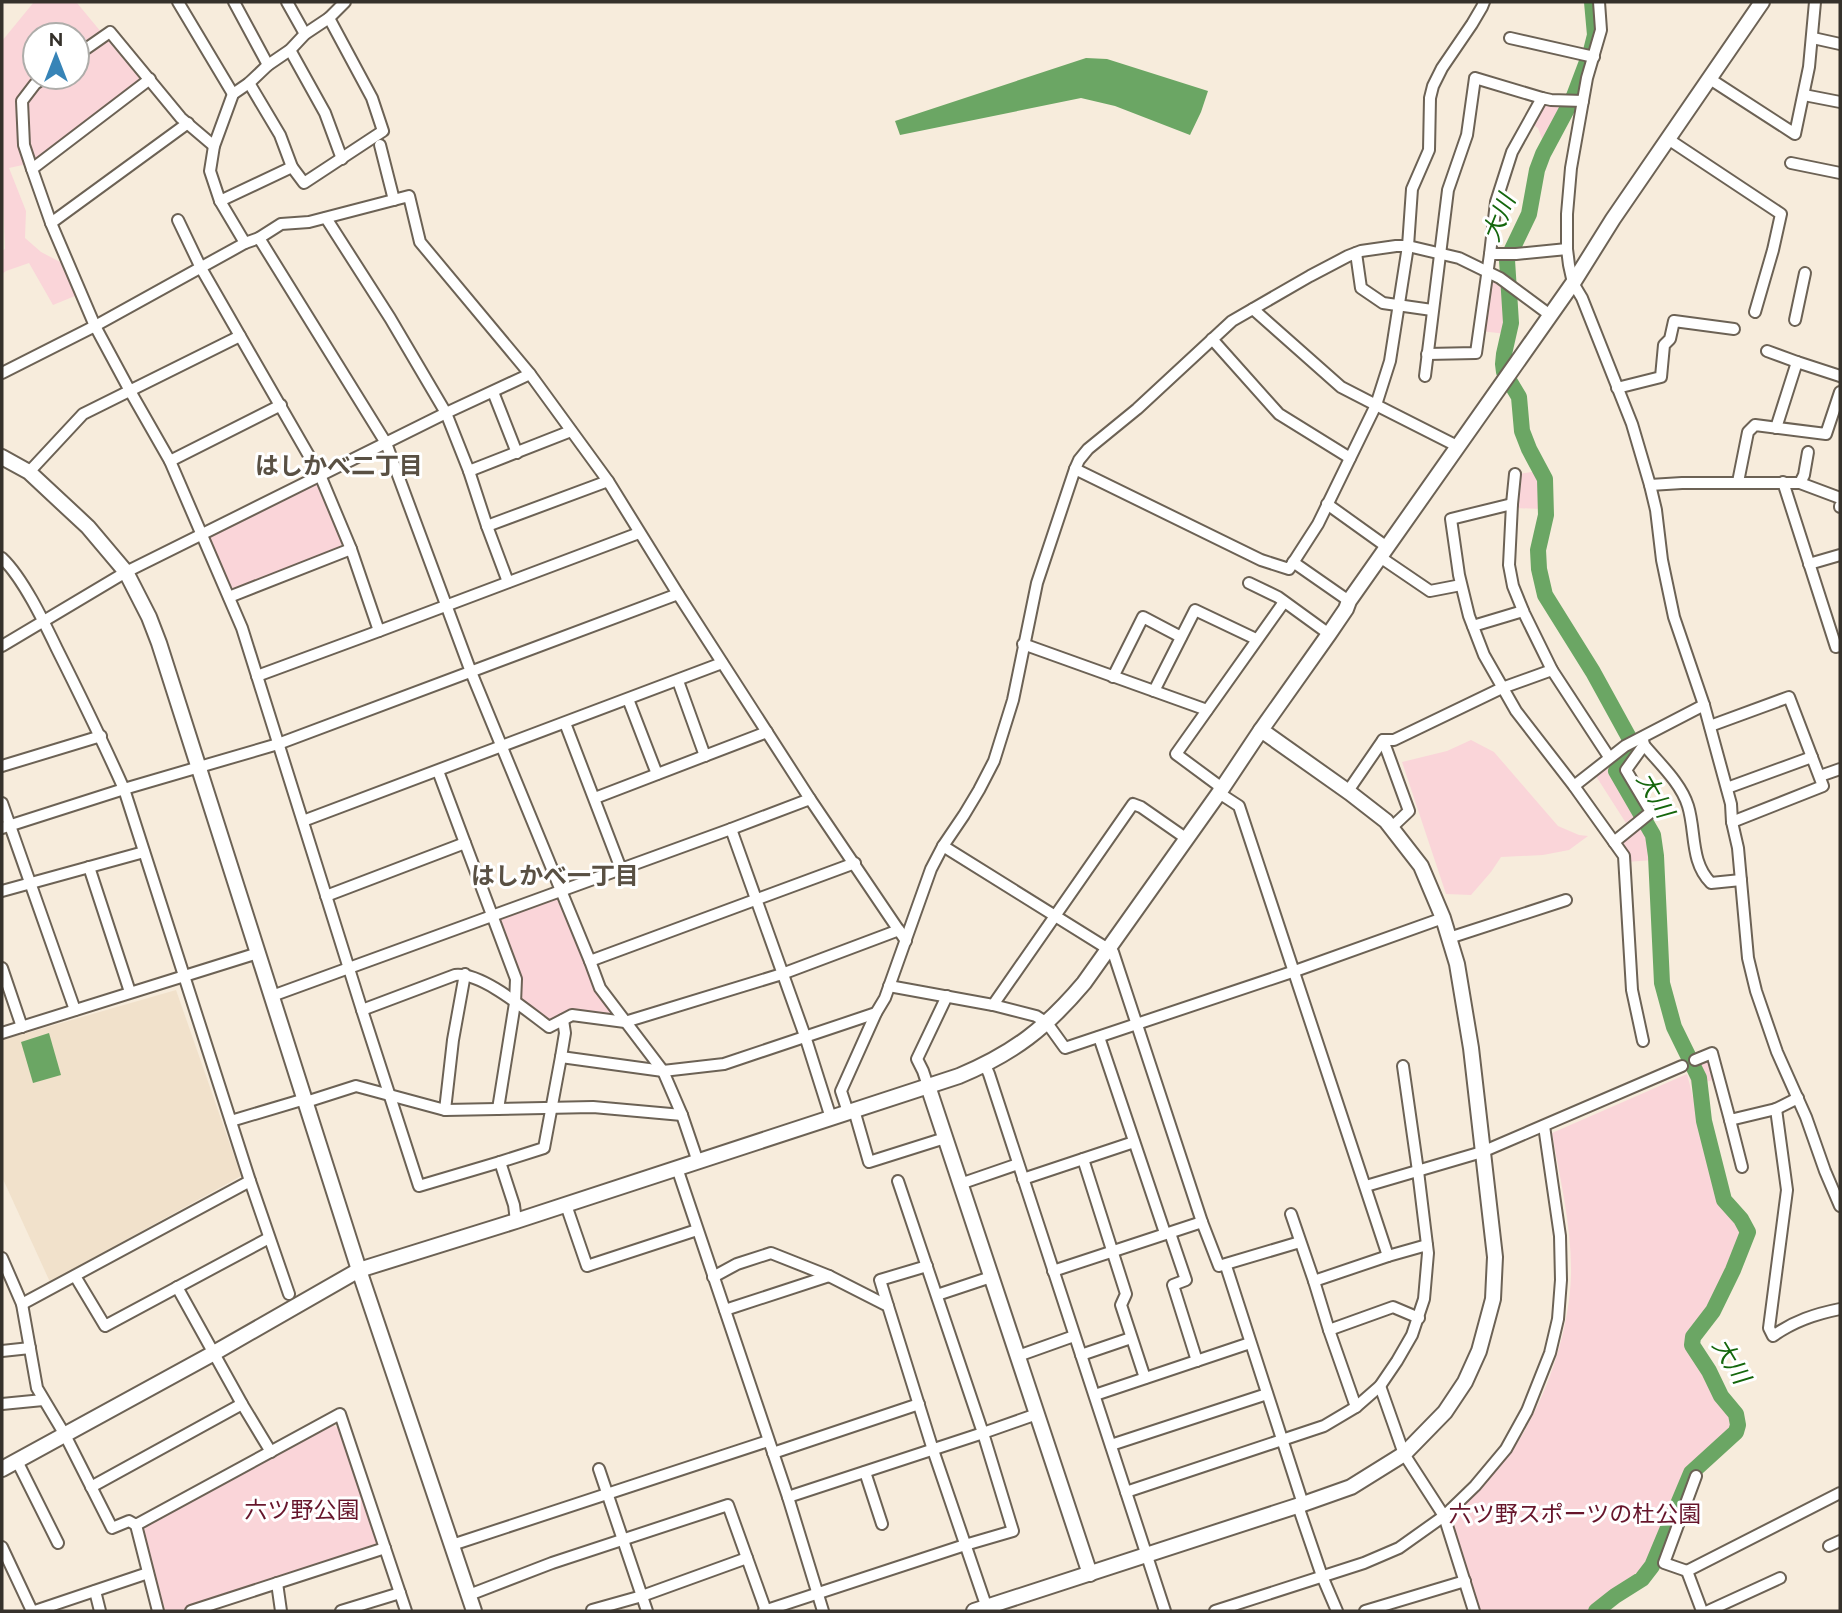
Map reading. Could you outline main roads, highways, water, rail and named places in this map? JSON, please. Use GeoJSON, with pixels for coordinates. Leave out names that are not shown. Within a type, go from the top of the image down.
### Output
{"type":"FeatureCollection","features":[{"type":"Feature","properties":{"kind":"waterway","name":"大川"},"geometry":{"type":"LineString","coordinates":[[1592,2],[1595,35],[1591,51],[1574,96],[1543,154],[1537,170],[1529,214],[1507,260],[1511,323],[1504,354],[1504,372],[1519,397],[1522,431],[1545,479],[1546,515],[1538,550],[1545,595],[1593,672],[1632,743],[1633,748],[1616,771],[1653,835],[1662,983],[1674,1027],[1699,1078],[1704,1121],[1724,1200],[1741,1219],[1748,1232],[1713,1311],[1693,1337],[1692,1345],[1721,1396],[1736,1414],[1736,1432],[1691,1473],[1652,1566],[1642,1579],[1596,1611]]}},
{"type":"Feature","properties":{"kind":"district","name":"はしかべ二丁目"},"geometry":{"type":"Point","coordinates":[339,466]}},
{"type":"Feature","properties":{"kind":"district","name":"はしかべ一丁目"},"geometry":{"type":"Point","coordinates":[555,876]}},
{"type":"Feature","properties":{"kind":"park label","name":"六ツ野公園"},"geometry":{"type":"Point","coordinates":[302,1510]}},
{"type":"Feature","properties":{"kind":"park label","name":"六ツ野スポーツの杜公園"},"geometry":{"type":"Point","coordinates":[1575,1514]}}]}
